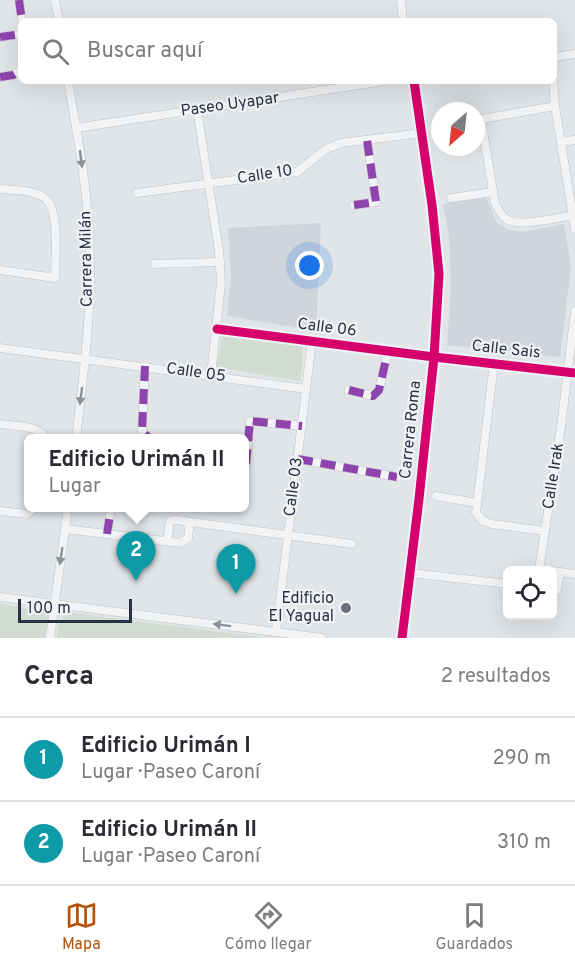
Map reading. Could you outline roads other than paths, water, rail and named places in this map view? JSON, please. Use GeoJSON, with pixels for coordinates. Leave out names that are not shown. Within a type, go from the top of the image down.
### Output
{"type":"FeatureCollection","features":[{"type":"Feature","properties":{"kind":"street"},"geometry":{"type":"LineString","coordinates":[[19,0],[22,18]]}},
{"type":"Feature","properties":{"kind":"street"},"geometry":{"type":"LineString","coordinates":[[55,0],[58,18]]}},
{"type":"Feature","properties":{"kind":"street"},"geometry":{"type":"LineString","coordinates":[[400,0],[403,18]]}},
{"type":"Feature","properties":{"kind":"street"},"geometry":{"type":"LineString","coordinates":[[0,38],[18,35]]}},
{"type":"Feature","properties":{"kind":"street"},"geometry":{"type":"LineString","coordinates":[[557,57],[575,54]]}},
{"type":"Feature","properties":{"kind":"street"},"geometry":{"type":"LineString","coordinates":[[0,77],[18,72]]}},
{"type":"Feature","properties":{"kind":"street","name":"Carrera Milán"},"geometry":{"type":"LineString","coordinates":[[69,84],[89,237],[86,358],[76,434]]}},
{"type":"Feature","properties":{"kind":"street","name":"Paseo Uyapar"},"geometry":{"type":"LineString","coordinates":[[76,128],[364,84]]}},
{"type":"Feature","properties":{"kind":"street","name":"Carrera Roma"},"geometry":{"type":"LineString","coordinates":[[402,638],[434,357],[440,274],[414,84]]}},
{"type":"Feature","properties":{"kind":"street"},"geometry":{"type":"LineString","coordinates":[[553,84],[575,229]]}},
{"type":"Feature","properties":{"kind":"street"},"geometry":{"type":"LineString","coordinates":[[485,119],[555,106]]}},
{"type":"Feature","properties":{"kind":"street"},"geometry":{"type":"LineString","coordinates":[[197,109],[220,262],[221,283],[217,329],[210,375]]}},
{"type":"Feature","properties":{"kind":"street","name":"Calle 10"},"geometry":{"type":"LineString","coordinates":[[137,194],[297,172],[326,149],[341,143],[422,133]]}},
{"type":"Feature","properties":{"kind":"street"},"geometry":{"type":"LineString","coordinates":[[354,205],[376,202],[367,140]]}},
{"type":"Feature","properties":{"kind":"street"},"geometry":{"type":"LineString","coordinates":[[561,142],[575,140]]}},
{"type":"Feature","properties":{"kind":"street"},"geometry":{"type":"LineString","coordinates":[[485,151],[495,203],[501,214],[508,220],[520,223],[574,215]]}},
{"type":"Feature","properties":{"kind":"street"},"geometry":{"type":"LineString","coordinates":[[0,189],[38,195],[47,200],[53,211],[56,278],[0,270]]}},
{"type":"Feature","properties":{"kind":"street"},"geometry":{"type":"LineString","coordinates":[[451,198],[493,192]]}},
{"type":"Feature","properties":{"kind":"street"},"geometry":{"type":"LineString","coordinates":[[155,264],[220,262]]}},
{"type":"Feature","properties":{"kind":"street","name":"Calle Irak"},"geometry":{"type":"LineString","coordinates":[[540,566],[571,372],[575,311]]}},
{"type":"Feature","properties":{"kind":"street","name":"Calle 06"},"geometry":{"type":"LineString","coordinates":[[217,329],[434,357]]}},
{"type":"Feature","properties":{"kind":"street","name":"Calle 03"},"geometry":{"type":"LineString","coordinates":[[276,632],[312,341]]}},
{"type":"Feature","properties":{"kind":"street","name":"Calle 05"},"geometry":{"type":"LineString","coordinates":[[0,348],[306,389]]}},
{"type":"Feature","properties":{"kind":"street"},"geometry":{"type":"LineString","coordinates":[[349,390],[373,396],[377,394],[388,351]]}},
{"type":"Feature","properties":{"kind":"street","name":"Calle Sais"},"geometry":{"type":"LineString","coordinates":[[434,357],[571,372]]}},
{"type":"Feature","properties":{"kind":"street"},"geometry":{"type":"LineString","coordinates":[[494,363],[476,513],[483,521],[492,524],[545,531]]}},
{"type":"Feature","properties":{"kind":"street"},"geometry":{"type":"LineString","coordinates":[[144,434],[141,431],[145,366]]}},
{"type":"Feature","properties":{"kind":"street"},"geometry":{"type":"LineString","coordinates":[[249,434],[250,421],[302,426]]}},
{"type":"Feature","properties":{"kind":"street"},"geometry":{"type":"LineString","coordinates":[[0,424],[33,429],[41,434]]}},
{"type":"Feature","properties":{"kind":"street"},"geometry":{"type":"LineString","coordinates":[[298,459],[397,477]]}},
{"type":"Feature","properties":{"kind":"street"},"geometry":{"type":"LineString","coordinates":[[436,496],[477,502]]}},
{"type":"Feature","properties":{"kind":"street"},"geometry":{"type":"LineString","coordinates":[[0,511],[27,514],[30,512]]}},
{"type":"Feature","properties":{"kind":"street"},"geometry":{"type":"LineString","coordinates":[[50,638],[67,512]]}},
{"type":"Feature","properties":{"kind":"street"},"geometry":{"type":"LineString","coordinates":[[107,534],[110,512]]}},
{"type":"Feature","properties":{"kind":"street"},"geometry":{"type":"LineString","coordinates":[[167,541],[170,521],[176,520],[352,544]]}},
{"type":"Feature","properties":{"kind":"street"},"geometry":{"type":"LineString","coordinates":[[65,529],[180,543],[186,540],[190,522]]}},
{"type":"Feature","properties":{"kind":"street"},"geometry":{"type":"LineString","coordinates":[[557,571],[575,574]]}},
{"type":"Feature","properties":{"kind":"street"},"geometry":{"type":"LineString","coordinates":[[410,573],[503,584]]}},
{"type":"Feature","properties":{"kind":"street"},"geometry":{"type":"LineString","coordinates":[[0,597],[322,638]]}},
{"type":"Feature","properties":{"kind":"place","name":"Edificio Urimán II"},"geometry":{"type":"Point","coordinates":[136,581]}},
{"type":"Feature","properties":{"kind":"place","name":"Edificio Urimán I"},"geometry":{"type":"Point","coordinates":[236,594]}},
{"type":"Feature","properties":{"kind":"place","name":"Edificio El Yagual"},"geometry":{"type":"Point","coordinates":[346,608]}}]}
